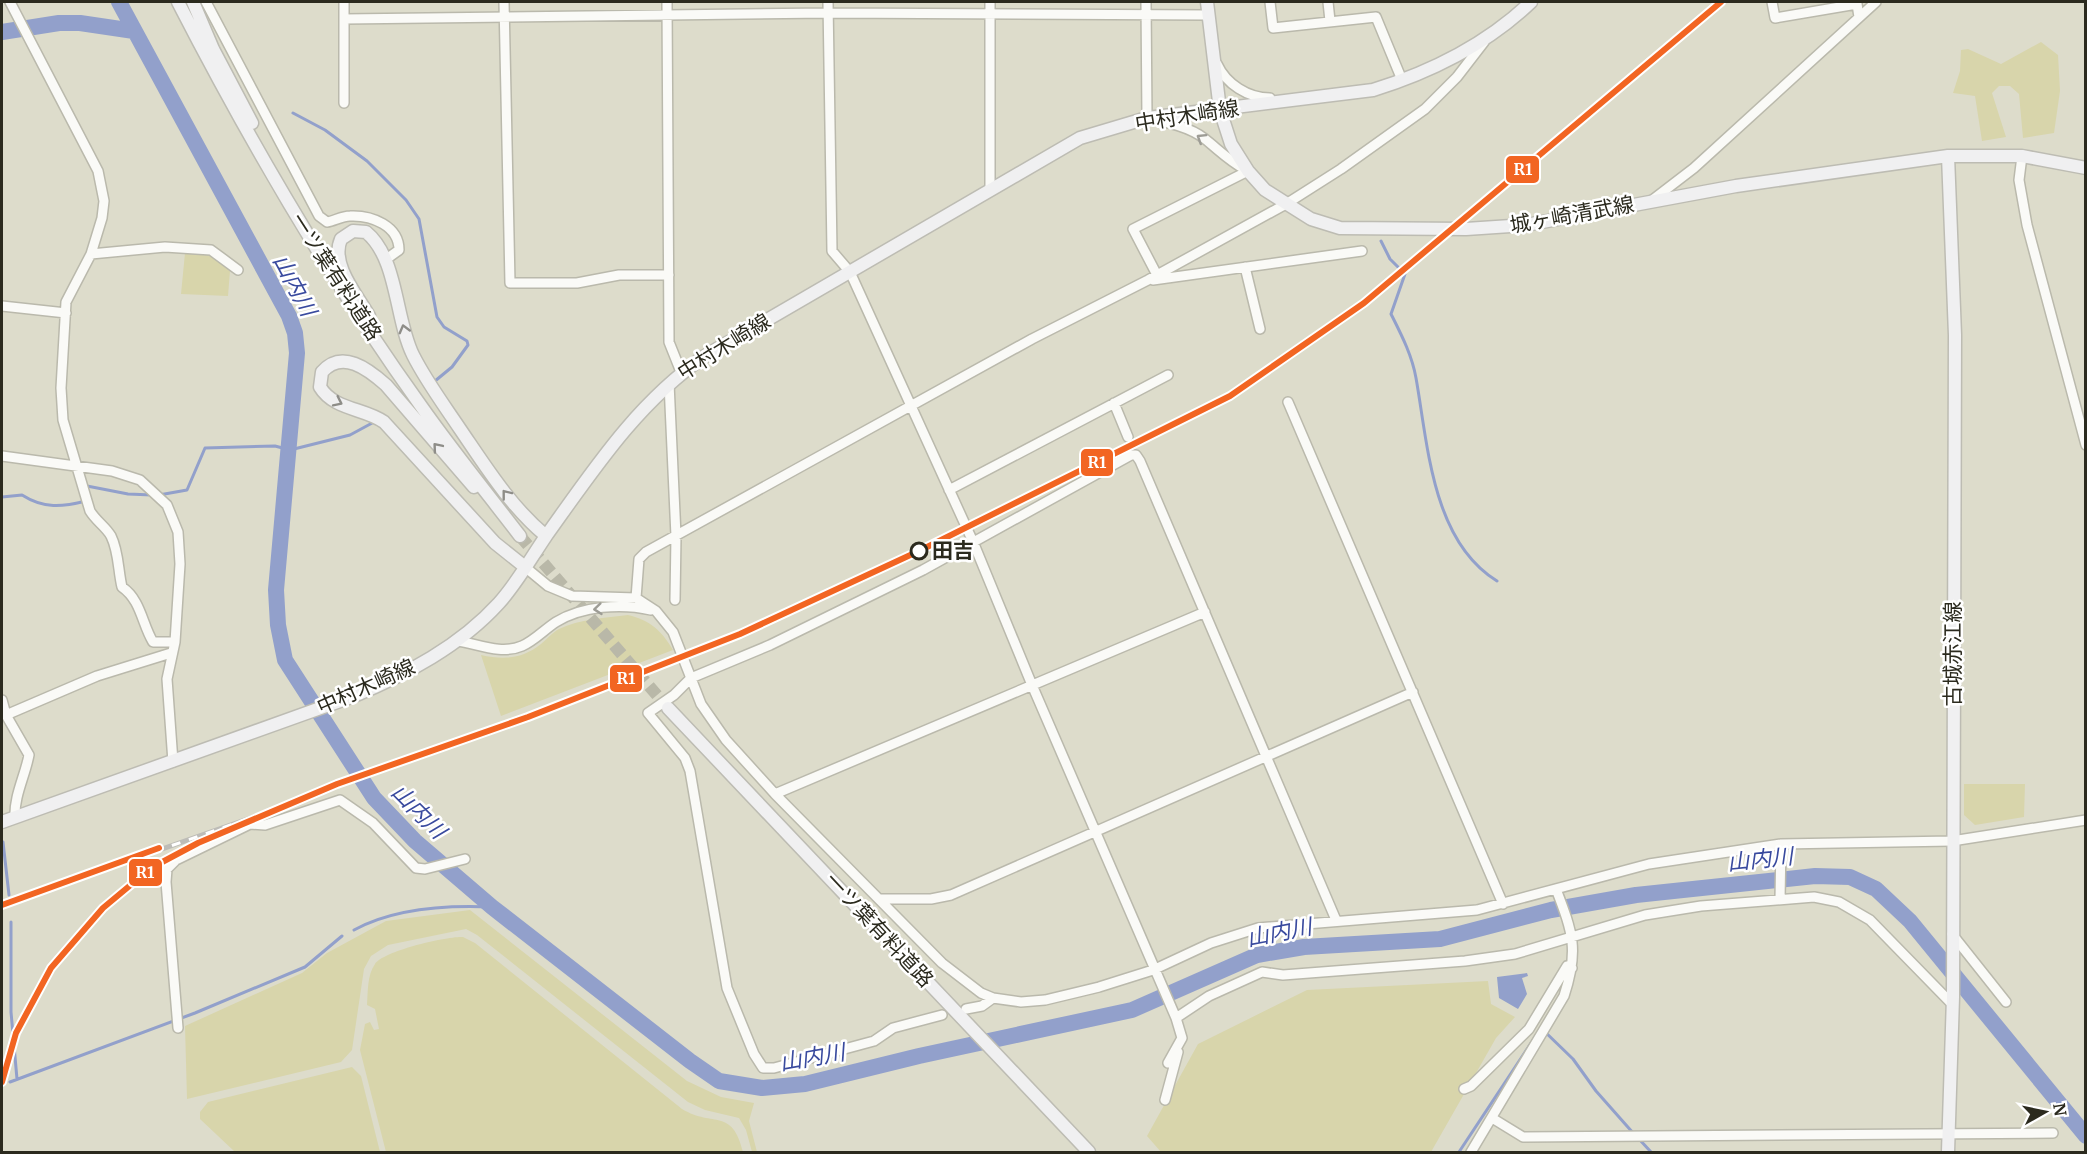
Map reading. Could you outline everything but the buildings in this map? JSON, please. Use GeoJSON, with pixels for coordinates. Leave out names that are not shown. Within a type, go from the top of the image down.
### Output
{"type":"FeatureCollection","features":[{"type":"Feature","properties":{"kind":"main road","name":"一ツ葉有料道路"},"geometry":{"type":"LineString","coordinates":[[178,2],[224,90],[311,242],[422,408],[519,536],[373,373],[351,362],[332,363],[322,372],[320,387],[327,396],[339,404],[369,413],[384,423],[495,543],[525,567]]}},
{"type":"Feature","properties":{"kind":"main road"},"geometry":{"type":"LineString","coordinates":[[193,2],[213,49],[262,143],[276,182]]}},
{"type":"Feature","properties":{"kind":"main road","name":"城ヶ崎清武線"},"geometry":{"type":"LineString","coordinates":[[1207,2],[1220,110],[1231,144],[1248,171],[1265,190],[1311,219],[1340,228],[1466,229],[1526,225],[1651,201],[1948,156],[2022,156],[2085,168]]}},
{"type":"Feature","properties":{"kind":"main road","name":"中村木崎線"},"geometry":{"type":"LineString","coordinates":[[2,822],[332,705],[381,685],[458,641],[500,602],[623,430],[681,372],[1080,138],[1147,118],[1373,90],[1402,80],[1486,39],[1506,26],[1531,2]]}},
{"type":"Feature","properties":{"kind":"main road","name":"古城赤江線"},"geometry":{"type":"LineString","coordinates":[[1948,156],[1955,335],[1953,1001],[1948,1152]]}},
{"type":"Feature","properties":{"kind":"main road"},"geometry":{"type":"LineString","coordinates":[[422,408],[345,274],[337,247],[346,234],[359,230],[366,232],[379,247],[386,260],[405,336],[426,378],[498,484],[524,517],[546,536]]}},
{"type":"Feature","properties":{"kind":"main road","name":"一ツ葉有料道路"},"geometry":{"type":"LineString","coordinates":[[668,708],[966,1015],[1006,1064],[1089,1152]]}},
{"type":"Feature","properties":{"kind":"street"},"geometry":{"type":"LineString","coordinates":[[10,2],[98,171],[104,201],[102,218],[91,254],[66,302],[61,388],[63,420],[79,467],[90,511],[97,522],[110,534],[115,546],[122,587],[130,593],[153,642],[174,642]]}},
{"type":"Feature","properties":{"kind":"street"},"geometry":{"type":"LineString","coordinates":[[206,2],[320,216],[327,222],[347,216],[382,223],[395,233],[399,241],[399,250],[386,260]]}},
{"type":"Feature","properties":{"kind":"street"},"geometry":{"type":"LineString","coordinates":[[344,2],[344,104]]}},
{"type":"Feature","properties":{"kind":"street"},"geometry":{"type":"LineString","coordinates":[[504,2],[510,283],[577,283],[619,275],[669,275]]}},
{"type":"Feature","properties":{"kind":"street"},"geometry":{"type":"LineString","coordinates":[[667,2],[669,342],[681,372]]}},
{"type":"Feature","properties":{"kind":"street"},"geometry":{"type":"LineString","coordinates":[[828,2],[832,251],[850,272],[974,544],[1153,970],[1174,1014],[1182,1038],[1165,1100]]}},
{"type":"Feature","properties":{"kind":"street"},"geometry":{"type":"LineString","coordinates":[[990,2],[990,189]]}},
{"type":"Feature","properties":{"kind":"street"},"geometry":{"type":"LineString","coordinates":[[1146,2],[1147,118],[1168,122],[1203,137],[1226,159],[1248,171]]}},
{"type":"Feature","properties":{"kind":"street"},"geometry":{"type":"LineString","coordinates":[[1270,2],[1273,28],[1376,17],[1402,80]]}},
{"type":"Feature","properties":{"kind":"street"},"geometry":{"type":"LineString","coordinates":[[1328,2],[1330,21]]}},
{"type":"Feature","properties":{"kind":"street"},"geometry":{"type":"LineString","coordinates":[[1772,2],[1774,18],[1826,5],[1857,4],[1859,17]]}},
{"type":"Feature","properties":{"kind":"street"},"geometry":{"type":"LineString","coordinates":[[1651,201],[1694,168],[1876,2]]}},
{"type":"Feature","properties":{"kind":"street"},"geometry":{"type":"LineString","coordinates":[[344,19],[828,13],[1209,15]]}},
{"type":"Feature","properties":{"kind":"street"},"geometry":{"type":"LineString","coordinates":[[636,598],[639,559],[646,552],[771,482],[911,408],[1032,339],[1152,278],[1286,204],[1341,169],[1425,109],[1457,77],[1486,39]]}},
{"type":"Feature","properties":{"kind":"street"},"geometry":{"type":"LineString","coordinates":[[1212,53],[1220,71],[1239,89],[1257,98],[1296,100]]}},
{"type":"Feature","properties":{"kind":"street"},"geometry":{"type":"LineString","coordinates":[[2022,156],[2019,180],[2027,225],[2085,445]]}},
{"type":"Feature","properties":{"kind":"street"},"geometry":{"type":"LineString","coordinates":[[1152,278],[1133,229],[1248,171]]}},
{"type":"Feature","properties":{"kind":"street"},"geometry":{"type":"LineString","coordinates":[[91,254],[165,247],[211,250],[238,270]]}},
{"type":"Feature","properties":{"kind":"street"},"geometry":{"type":"LineString","coordinates":[[1152,278],[1362,251]]}},
{"type":"Feature","properties":{"kind":"street"},"geometry":{"type":"LineString","coordinates":[[1245,267],[1260,328]]}},
{"type":"Feature","properties":{"kind":"street"},"geometry":{"type":"LineString","coordinates":[[2,306],[66,313]]}},
{"type":"Feature","properties":{"kind":"street"},"geometry":{"type":"LineString","coordinates":[[949,490],[1168,375]]}},
{"type":"Feature","properties":{"kind":"street"},"geometry":{"type":"LineString","coordinates":[[669,383],[676,537],[675,600]]}},
{"type":"Feature","properties":{"kind":"street"},"geometry":{"type":"LineString","coordinates":[[1288,402],[1503,904]]}},
{"type":"Feature","properties":{"kind":"street"},"geometry":{"type":"LineString","coordinates":[[1114,404],[1128,437]]}},
{"type":"Feature","properties":{"kind":"street"},"geometry":{"type":"LineString","coordinates":[[942,1015],[893,1028],[874,1041],[774,1068],[763,1068],[754,1054],[727,988],[690,771],[685,758],[648,713],[674,695],[691,678],[780,640],[974,544],[1131,455],[1136,455],[1268,757],[1336,920]]}},
{"type":"Feature","properties":{"kind":"street"},"geometry":{"type":"LineString","coordinates":[[2,456],[112,471],[140,480],[167,506],[174,518],[178,532],[180,564],[174,642],[167,687],[173,762]]}},
{"type":"Feature","properties":{"kind":"street"},"geometry":{"type":"LineString","coordinates":[[525,567],[548,586],[572,597],[636,598],[656,611],[673,633],[701,704],[726,740],[775,794],[942,963],[981,993],[993,998],[1021,1002],[1045,1000],[1099,987],[1153,970],[1211,943],[1247,931],[1281,924],[1444,913],[1503,904],[1558,894],[1649,864],[1781,844],[1952,841],[2085,820]]}},
{"type":"Feature","properties":{"kind":"street"},"geometry":{"type":"LineString","coordinates":[[458,641],[499,650],[522,646],[558,621],[578,611],[638,607],[656,611]]}},
{"type":"Feature","properties":{"kind":"street"},"geometry":{"type":"LineString","coordinates":[[775,794],[1205,612]]}},
{"type":"Feature","properties":{"kind":"street"},"geometry":{"type":"LineString","coordinates":[[15,817],[14,801],[20,790],[29,755],[3,708],[171,653]]}},
{"type":"Feature","properties":{"kind":"street"},"geometry":{"type":"LineString","coordinates":[[880,899],[931,899],[951,895],[1413,692]]}},
{"type":"Feature","properties":{"kind":"street"},"geometry":{"type":"LineString","coordinates":[[178,1028],[166,882],[167,869],[176,860],[250,824],[265,825],[340,800],[373,823],[411,865],[425,869],[465,859]]}},
{"type":"Feature","properties":{"kind":"street"},"geometry":{"type":"LineString","coordinates":[[1780,898],[1781,844]]}},
{"type":"Feature","properties":{"kind":"street"},"geometry":{"type":"LineString","coordinates":[[1471,1152],[1564,996],[1572,968],[1572,933],[1558,894]]}},
{"type":"Feature","properties":{"kind":"street"},"geometry":{"type":"LineString","coordinates":[[1174,1014],[1262,972],[1283,975],[1465,961],[1515,954],[1572,933],[1645,915],[1780,898],[1830,899],[1861,914],[1882,929],[1953,1001]]}},
{"type":"Feature","properties":{"kind":"street"},"geometry":{"type":"LineString","coordinates":[[1952,938],[2006,1002]]}},
{"type":"Feature","properties":{"kind":"street"},"geometry":{"type":"LineString","coordinates":[[1464,1089],[1471,1086],[1529,1029],[1567,966],[1572,968]]}},
{"type":"Feature","properties":{"kind":"street"},"geometry":{"type":"LineString","coordinates":[[966,1015],[993,998]]}},
{"type":"Feature","properties":{"kind":"street"},"geometry":{"type":"LineString","coordinates":[[1168,1063],[1182,1038]]}},
{"type":"Feature","properties":{"kind":"street"},"geometry":{"type":"LineString","coordinates":[[1492,1118],[1523,1137],[2053,1133]]}},
{"type":"Feature","properties":{"kind":"shaded area"},"geometry":{"type":"Polygon","coordinates":[[[2041,42],[2058,55],[2060,91],[2054,133],[2023,138],[2019,94],[2010,86],[1999,86],[1992,93],[2006,137],[1982,141],[1975,96],[1953,93],[1960,71],[1961,50],[1968,49],[2001,64],[2041,42]]]}},
{"type":"Feature","properties":{"kind":"shaded area"},"geometry":{"type":"Polygon","coordinates":[[[185,253],[210,255],[230,271],[228,296],[181,294],[185,253]]]}},
{"type":"Feature","properties":{"kind":"shaded area"},"geometry":{"type":"Polygon","coordinates":[[[628,615],[655,627],[673,650],[501,716],[481,655],[505,658],[520,655],[534,649],[557,630],[575,623],[628,615]]]}},
{"type":"Feature","properties":{"kind":"shaded area"},"geometry":{"type":"Polygon","coordinates":[[[1964,784],[2025,784],[2024,817],[1975,825],[1964,815],[1964,784]]]}},
{"type":"Feature","properties":{"kind":"shaded area"},"geometry":{"type":"Polygon","coordinates":[[[470,910],[687,1081],[721,1097],[754,1103],[749,1121],[757,1152],[752,1152],[746,1130],[739,1118],[705,1110],[688,1102],[477,935],[466,929],[388,945],[371,956],[364,969],[352,1050],[341,1062],[187,1099],[185,1026],[302,973],[327,953],[386,921],[470,910]]]}},
{"type":"Feature","properties":{"kind":"shaded area"},"geometry":{"type":"Polygon","coordinates":[[[463,937],[475,943],[682,1109],[727,1124],[739,1138],[743,1152],[386,1152],[360,1050],[365,1024],[370,1022],[374,1030],[379,1029],[375,1009],[367,1005],[371,973],[380,959],[402,949],[463,937]]]}},
{"type":"Feature","properties":{"kind":"shaded area"},"geometry":{"type":"Polygon","coordinates":[[[1488,981],[1491,1004],[1515,1017],[1496,1038],[1431,1152],[1161,1152],[1147,1136],[1198,1044],[1307,990],[1488,981]]]}},
{"type":"Feature","properties":{"kind":"shaded area"},"geometry":{"type":"Polygon","coordinates":[[[352,1067],[361,1076],[380,1152],[235,1152],[200,1119],[200,1112],[208,1102],[352,1067]]]}},
{"type":"Feature","properties":{"kind":"water"},"geometry":{"type":"Polygon","coordinates":[[[1527,973],[1528,976],[1522,978],[1527,994],[1518,1009],[1499,998],[1497,977],[1527,973]]]}},
{"type":"Feature","properties":{"kind":"waterway","name":"山内川"},"geometry":{"type":"LineString","coordinates":[[119,2],[289,316],[295,333],[297,353],[276,590],[278,625],[285,660],[374,798],[415,841],[492,907],[719,1081],[762,1088],[805,1084],[919,1056],[1132,1010],[1257,955],[1304,947],[1440,939],[1551,910],[1636,895],[1815,876],[1850,877],[1876,889],[1910,921],[2086,1136]]}},
{"type":"Feature","properties":{"kind":"waterway"},"geometry":{"type":"LineString","coordinates":[[2,32],[59,23],[80,23],[134,31]]}},
{"type":"Feature","properties":{"kind":"waterway"},"geometry":{"type":"LineString","coordinates":[[293,113],[325,130],[367,161],[406,200],[419,219],[437,317],[444,327],[467,341],[468,345],[452,367],[435,381]]}},
{"type":"Feature","properties":{"kind":"waterway"},"geometry":{"type":"LineString","coordinates":[[1381,241],[1390,259],[1405,274],[1391,314],[1412,361],[1430,461],[1446,517],[1459,542],[1475,564],[1497,581]]}},
{"type":"Feature","properties":{"kind":"waterway"},"geometry":{"type":"LineString","coordinates":[[159,495],[187,490],[205,448],[275,446],[290,450],[350,435],[374,422]]}},
{"type":"Feature","properties":{"kind":"waterway"},"geometry":{"type":"LineString","coordinates":[[87,488],[87,486],[128,494],[152,495]]}},
{"type":"Feature","properties":{"kind":"waterway"},"geometry":{"type":"LineString","coordinates":[[2,497],[22,495],[38,503],[53,506],[86,501]]}},
{"type":"Feature","properties":{"kind":"waterway"},"geometry":{"type":"LineString","coordinates":[[3,842],[9,895]]}},
{"type":"Feature","properties":{"kind":"waterway"},"geometry":{"type":"LineString","coordinates":[[354,930],[403,913],[439,908],[492,907]]}},
{"type":"Feature","properties":{"kind":"waterway"},"geometry":{"type":"LineString","coordinates":[[11,922],[11,1012],[17,1079]]}},
{"type":"Feature","properties":{"kind":"waterway"},"geometry":{"type":"LineString","coordinates":[[10,1082],[195,1013],[305,967],[342,936]]}},
{"type":"Feature","properties":{"kind":"waterway"},"geometry":{"type":"LineString","coordinates":[[1459,1152],[1541,1028],[1573,1059],[1596,1091],[1634,1134]]}},
{"type":"Feature","properties":{"kind":"waterway"},"geometry":{"type":"LineString","coordinates":[[1639,1139],[1651,1152]]}},
{"type":"Feature","properties":{"kind":"tunnel"},"geometry":{"type":"LineString","coordinates":[[520,536],[668,708]]}},
{"type":"Feature","properties":{"kind":"railway"},"geometry":{"type":"LineString","coordinates":[[2,905],[302,800]]}},
{"type":"Feature","properties":{"kind":"transit line","name":"R1"},"geometry":{"type":"LineString","coordinates":[[2,1082],[16,1033],[51,968],[103,908],[151,868],[198,843],[337,784],[528,717],[740,634],[919,551],[1230,396],[1364,303],[1721,2]]}},
{"type":"Feature","properties":{"kind":"transit line","name":"R1"},"geometry":{"type":"LineString","coordinates":[[2,905],[159,848]]}},
{"type":"Feature","properties":{"kind":"place","name":"田吉"},"geometry":{"type":"Point","coordinates":[919,551]}}]}
